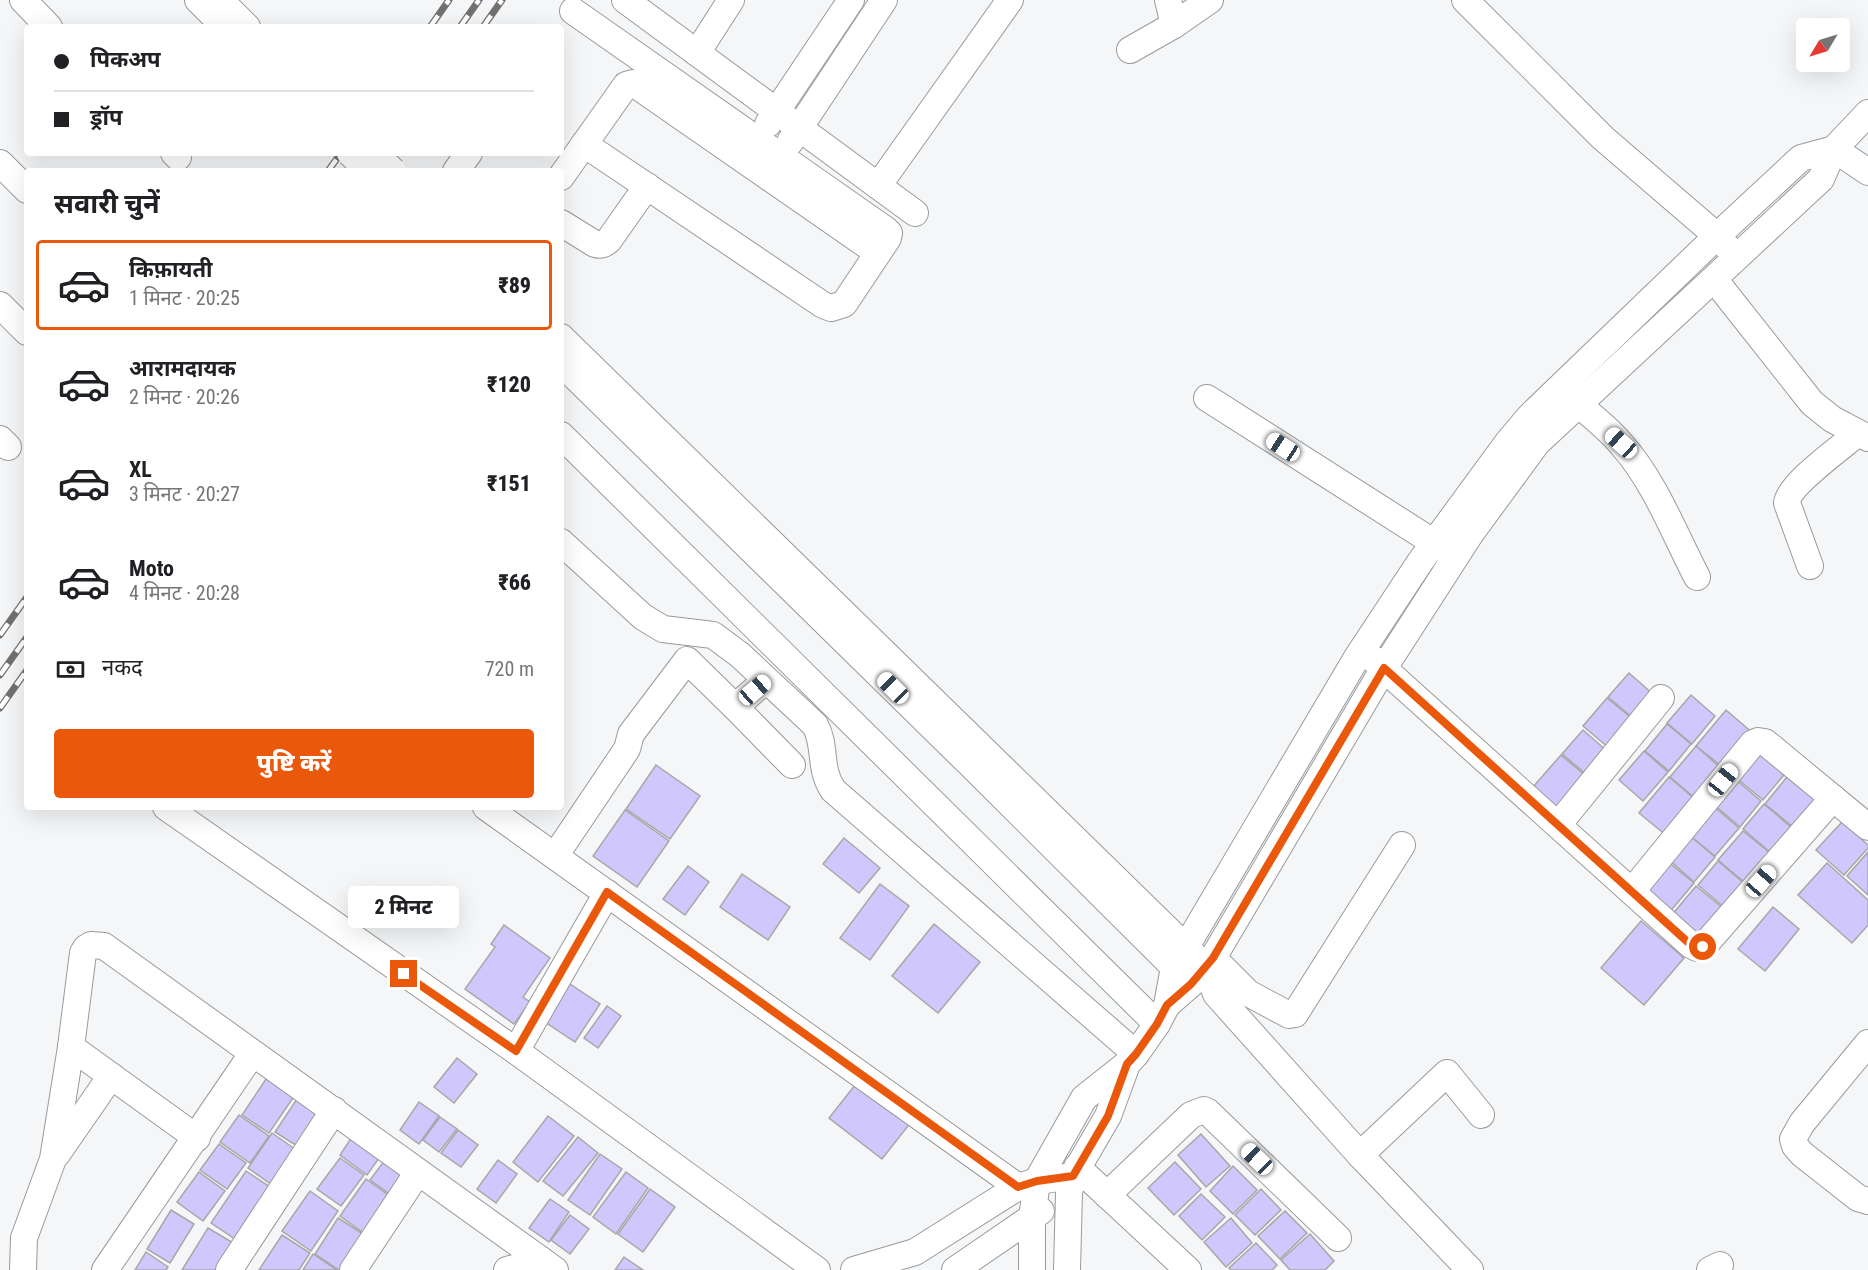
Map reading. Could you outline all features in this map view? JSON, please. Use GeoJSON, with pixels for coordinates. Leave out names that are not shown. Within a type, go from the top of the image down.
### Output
{"type":"FeatureCollection","features":[{"type":"Feature","properties":{"kind":"street"},"geometry":{"type":"LineString","coordinates":[[23,0],[46,24]]}},
{"type":"Feature","properties":{"kind":"street"},"geometry":{"type":"LineString","coordinates":[[198,0],[222,24]]}},
{"type":"Feature","properties":{"kind":"street"},"geometry":{"type":"LineString","coordinates":[[220,0],[244,24]]}},
{"type":"Feature","properties":{"kind":"street"},"geometry":{"type":"LineString","coordinates":[[625,0],[915,213]]}},
{"type":"Feature","properties":{"kind":"street"},"geometry":{"type":"LineString","coordinates":[[659,86],[731,0]]}},
{"type":"Feature","properties":{"kind":"street"},"geometry":{"type":"LineString","coordinates":[[758,140],[851,0]]}},
{"type":"Feature","properties":{"kind":"street"},"geometry":{"type":"LineString","coordinates":[[781,156],[884,0]]}},
{"type":"Feature","properties":{"kind":"street"},"geometry":{"type":"LineString","coordinates":[[878,186],[1010,0]]}},
{"type":"Feature","properties":{"kind":"street"},"geometry":{"type":"LineString","coordinates":[[1168,0],[1174,25]]}},
{"type":"Feature","properties":{"kind":"street"},"geometry":{"type":"LineString","coordinates":[[1130,50],[1174,25],[1210,0]]}},
{"type":"Feature","properties":{"kind":"street"},"geometry":{"type":"LineString","coordinates":[[1465,0],[1603,138],[1717,236],[1736,257]]}},
{"type":"Feature","properties":{"kind":"street"},"geometry":{"type":"LineString","coordinates":[[572,13],[659,86],[878,253]]}},
{"type":"Feature","properties":{"kind":"street"},"geometry":{"type":"LineString","coordinates":[[564,173],[584,144],[626,85],[633,83],[659,86],[758,140],[886,230],[888,238],[844,304],[831,309],[584,144]]}},
{"type":"Feature","properties":{"kind":"street"},"geometry":{"type":"LineString","coordinates":[[957,1269],[1032,1218],[1073,1179],[1108,1116],[1131,1059],[1162,1015],[1202,970],[1384,668],[1471,533],[1537,443],[1821,179],[1834,149],[1868,112]]}},
{"type":"Feature","properties":{"kind":"street"},"geometry":{"type":"LineString","coordinates":[[1202,970],[1362,649],[1434,543],[1521,427],[1717,236],[1801,158],[1834,149],[1868,172]]}},
{"type":"Feature","properties":{"kind":"street"},"geometry":{"type":"LineString","coordinates":[[353,156],[365,168]]}},
{"type":"Feature","properties":{"kind":"street"},"geometry":{"type":"LineString","coordinates":[[377,156],[390,168]]}},
{"type":"Feature","properties":{"kind":"street"},"geometry":{"type":"LineString","coordinates":[[0,163],[24,187]]}},
{"type":"Feature","properties":{"kind":"street"},"geometry":{"type":"LineString","coordinates":[[564,225],[600,246],[609,240],[647,186]]}},
{"type":"Feature","properties":{"kind":"street"},"geometry":{"type":"LineString","coordinates":[[1714,279],[1812,403],[1832,419],[1863,436],[1795,486],[1788,498],[1787,503],[1810,566]]}},
{"type":"Feature","properties":{"kind":"street"},"geometry":{"type":"LineString","coordinates":[[0,305],[24,329]]}},
{"type":"Feature","properties":{"kind":"street"},"geometry":{"type":"LineString","coordinates":[[564,340],[787,560],[979,759]]}},
{"type":"Feature","properties":{"kind":"street"},"geometry":{"type":"LineString","coordinates":[[564,366],[1202,970],[1360,1155],[1470,1270]]}},
{"type":"Feature","properties":{"kind":"street"},"geometry":{"type":"LineString","coordinates":[[1207,398],[1456,557]]}},
{"type":"Feature","properties":{"kind":"street"},"geometry":{"type":"LineString","coordinates":[[1578,404],[1621,443],[1634,459],[1697,577]]}},
{"type":"Feature","properties":{"kind":"street"},"geometry":{"type":"LineString","coordinates":[[564,438],[795,664],[1162,1015]]}},
{"type":"Feature","properties":{"kind":"street"},"geometry":{"type":"LineString","coordinates":[[564,545],[653,625],[663,630],[713,635],[727,644],[815,725],[822,740],[823,766],[827,781],[833,790],[1131,1059]]}},
{"type":"Feature","properties":{"kind":"street"},"geometry":{"type":"LineString","coordinates":[[1362,649],[1697,948],[1703,947],[1833,798]]}},
{"type":"Feature","properties":{"kind":"street"},"geometry":{"type":"LineString","coordinates":[[555,856],[627,749],[631,734],[687,660],[792,765]]}},
{"type":"Feature","properties":{"kind":"street"},"geometry":{"type":"LineString","coordinates":[[735,707],[795,664]]}},
{"type":"Feature","properties":{"kind":"street"},"geometry":{"type":"LineString","coordinates":[[1558,825],[1661,698]]}},
{"type":"Feature","properties":{"kind":"street"},"geometry":{"type":"LineString","coordinates":[[1632,891],[1753,743],[1758,741],[1765,742],[1868,826]]}},
{"type":"Feature","properties":{"kind":"street"},"geometry":{"type":"LineString","coordinates":[[170,810],[516,1051],[817,1270]]}},
{"type":"Feature","properties":{"kind":"street"},"geometry":{"type":"LineString","coordinates":[[490,810],[1028,1184]]}},
{"type":"Feature","properties":{"kind":"street"},"geometry":{"type":"LineString","coordinates":[[1202,970],[1289,1015],[1295,1014],[1402,845]]}},
{"type":"Feature","properties":{"kind":"street"},"geometry":{"type":"LineString","coordinates":[[516,1051],[607,892]]}},
{"type":"Feature","properties":{"kind":"street"},"geometry":{"type":"LineString","coordinates":[[23,1270],[24,1238],[53,1159],[83,953],[86,948],[96,945],[104,946],[548,1265]]}},
{"type":"Feature","properties":{"kind":"street"},"geometry":{"type":"LineString","coordinates":[[1868,1043],[1802,1123],[1793,1139],[1795,1146],[1802,1154],[1858,1198],[1868,1201]]}},
{"type":"Feature","properties":{"kind":"street"},"geometry":{"type":"LineString","coordinates":[[71,1047],[197,1138]]}},
{"type":"Feature","properties":{"kind":"street"},"geometry":{"type":"LineString","coordinates":[[105,1270],[252,1054]]}},
{"type":"Feature","properties":{"kind":"street"},"geometry":{"type":"LineString","coordinates":[[1032,1270],[1032,1218],[1028,1184],[1084,1098],[1131,1059]]}},
{"type":"Feature","properties":{"kind":"street"},"geometry":{"type":"LineString","coordinates":[[1360,1155],[1447,1073],[1481,1115]]}},
{"type":"Feature","properties":{"kind":"street"},"geometry":{"type":"LineString","coordinates":[[53,1159],[111,1076]]}},
{"type":"Feature","properties":{"kind":"street"},"geometry":{"type":"LineString","coordinates":[[229,1270],[334,1110]]}},
{"type":"Feature","properties":{"kind":"street"},"geometry":{"type":"LineString","coordinates":[[1107,1195],[1191,1115],[1203,1110],[1208,1112],[1338,1238]]}},
{"type":"Feature","properties":{"kind":"street"},"geometry":{"type":"LineString","coordinates":[[353,1270],[418,1172]]}},
{"type":"Feature","properties":{"kind":"street"},"geometry":{"type":"LineString","coordinates":[[1067,1270],[1073,1179]]}},
{"type":"Feature","properties":{"kind":"street"},"geometry":{"type":"LineString","coordinates":[[854,1270],[915,1252],[1028,1184],[1073,1179],[1107,1195],[1188,1270]]}},
{"type":"Feature","properties":{"kind":"street"},"geometry":{"type":"LineString","coordinates":[[507,1270],[548,1265]]}},
{"type":"Feature","properties":{"kind":"building"},"geometry":{"type":"Polygon","coordinates":[[[1629,673],[1654,695],[1633,718],[1608,697],[1629,673]]]}},
{"type":"Feature","properties":{"kind":"building"},"geometry":{"type":"Polygon","coordinates":[[[1691,695],[1715,716],[1692,744],[1667,723],[1691,695]]]}},
{"type":"Feature","properties":{"kind":"building"},"geometry":{"type":"Polygon","coordinates":[[[1607,698],[1634,720],[1610,749],[1583,726],[1607,698]]]}},
{"type":"Feature","properties":{"kind":"building"},"geometry":{"type":"Polygon","coordinates":[[[1726,710],[1754,734],[1725,769],[1696,746],[1726,710]]]}},
{"type":"Feature","properties":{"kind":"building"},"geometry":{"type":"Polygon","coordinates":[[[1667,724],[1691,744],[1669,771],[1645,751],[1667,724]]]}},
{"type":"Feature","properties":{"kind":"building"},"geometry":{"type":"Polygon","coordinates":[[[1583,730],[1607,751],[1587,775],[1562,754],[1583,730]]]}},
{"type":"Feature","properties":{"kind":"building"},"geometry":{"type":"Polygon","coordinates":[[[1696,746],[1723,770],[1697,800],[1670,777],[1696,746]]]}},
{"type":"Feature","properties":{"kind":"building"},"geometry":{"type":"Polygon","coordinates":[[[1761,747],[1788,770],[1763,800],[1735,777],[1761,747]]]}},
{"type":"Feature","properties":{"kind":"building"},"geometry":{"type":"Polygon","coordinates":[[[1644,751],[1668,772],[1643,801],[1619,780],[1644,751]]]}},
{"type":"Feature","properties":{"kind":"building"},"geometry":{"type":"Polygon","coordinates":[[[1561,755],[1586,776],[1558,808],[1533,787],[1561,755]]]}},
{"type":"Feature","properties":{"kind":"building"},"geometry":{"type":"Polygon","coordinates":[[[656,765],[700,796],[670,839],[626,809],[656,765]]]}},
{"type":"Feature","properties":{"kind":"building"},"geometry":{"type":"Polygon","coordinates":[[[1791,772],[1819,795],[1793,827],[1765,804],[1791,772]]]}},
{"type":"Feature","properties":{"kind":"building"},"geometry":{"type":"Polygon","coordinates":[[[1669,777],[1696,800],[1667,836],[1639,813],[1669,777]]]}},
{"type":"Feature","properties":{"kind":"building"},"geometry":{"type":"Polygon","coordinates":[[[1734,778],[1761,801],[1740,827],[1713,804],[1734,778]]]}},
{"type":"Feature","properties":{"kind":"building"},"geometry":{"type":"Polygon","coordinates":[[[1764,804],[1791,827],[1770,852],[1743,829],[1764,804]]]}},
{"type":"Feature","properties":{"kind":"building"},"geometry":{"type":"Polygon","coordinates":[[[1712,805],[1739,828],[1715,856],[1688,834],[1712,805]]]}},
{"type":"Feature","properties":{"kind":"building"},"geometry":{"type":"Polygon","coordinates":[[[625,810],[669,841],[637,887],[593,856],[625,810]]]}},
{"type":"Feature","properties":{"kind":"building"},"geometry":{"type":"Polygon","coordinates":[[[1842,822],[1868,845],[1868,848],[1844,875],[1816,850],[1842,822]]]}},
{"type":"Feature","properties":{"kind":"building"},"geometry":{"type":"Polygon","coordinates":[[[1743,831],[1770,853],[1745,883],[1718,860],[1743,831]]]}},
{"type":"Feature","properties":{"kind":"building"},"geometry":{"type":"Polygon","coordinates":[[[1689,835],[1715,857],[1694,882],[1668,859],[1689,835]]]}},
{"type":"Feature","properties":{"kind":"building"},"geometry":{"type":"Polygon","coordinates":[[[844,838],[880,868],[859,893],[823,864],[844,838]]]}},
{"type":"Feature","properties":{"kind":"building"},"geometry":{"type":"Polygon","coordinates":[[[1868,852],[1868,895],[1847,876],[1868,852]]]}},
{"type":"Feature","properties":{"kind":"building"},"geometry":{"type":"Polygon","coordinates":[[[1667,861],[1694,883],[1668,914],[1642,891],[1667,861]]]}},
{"type":"Feature","properties":{"kind":"building"},"geometry":{"type":"Polygon","coordinates":[[[1718,861],[1745,884],[1725,908],[1698,885],[1718,861]]]}},
{"type":"Feature","properties":{"kind":"building"},"geometry":{"type":"Polygon","coordinates":[[[1827,863],[1868,900],[1868,925],[1852,943],[1798,895],[1827,863]]]}},
{"type":"Feature","properties":{"kind":"building"},"geometry":{"type":"Polygon","coordinates":[[[688,866],[709,882],[685,915],[663,899],[688,866]]]}},
{"type":"Feature","properties":{"kind":"building"},"geometry":{"type":"Polygon","coordinates":[[[742,874],[790,907],[768,940],[720,907],[742,874]]]}},
{"type":"Feature","properties":{"kind":"building"},"geometry":{"type":"Polygon","coordinates":[[[880,884],[909,906],[870,960],[840,938],[880,884]]]}},
{"type":"Feature","properties":{"kind":"building"},"geometry":{"type":"Polygon","coordinates":[[[1696,886],[1724,909],[1699,939],[1671,916],[1696,886]]]}},
{"type":"Feature","properties":{"kind":"building"},"geometry":{"type":"Polygon","coordinates":[[[1773,907],[1799,929],[1765,971],[1738,949],[1773,907]]]}},
{"type":"Feature","properties":{"kind":"building"},"geometry":{"type":"Polygon","coordinates":[[[1641,921],[1684,958],[1644,1005],[1601,968],[1641,921]]]}},
{"type":"Feature","properties":{"kind":"building"},"geometry":{"type":"Polygon","coordinates":[[[934,924],[980,962],[938,1013],[892,976],[934,924]]]}},
{"type":"Feature","properties":{"kind":"building"},"geometry":{"type":"Polygon","coordinates":[[[504,925],[550,958],[523,997],[530,1002],[514,1024],[465,989],[495,947],[491,944],[504,925]]]}},
{"type":"Feature","properties":{"kind":"building"},"geometry":{"type":"Polygon","coordinates":[[[570,984],[600,1004],[575,1042],[545,1022],[570,984]]]}},
{"type":"Feature","properties":{"kind":"building"},"geometry":{"type":"Polygon","coordinates":[[[607,1006],[621,1016],[598,1048],[584,1038],[607,1006]]]}},
{"type":"Feature","properties":{"kind":"building"},"geometry":{"type":"Polygon","coordinates":[[[457,1058],[477,1074],[454,1103],[434,1087],[457,1058]]]}},
{"type":"Feature","properties":{"kind":"building"},"geometry":{"type":"Polygon","coordinates":[[[268,1076],[295,1095],[269,1133],[242,1115],[268,1076]]]}},
{"type":"Feature","properties":{"kind":"building"},"geometry":{"type":"Polygon","coordinates":[[[859,1080],[912,1121],[882,1159],[829,1118],[859,1080]]]}},
{"type":"Feature","properties":{"kind":"building"},"geometry":{"type":"Polygon","coordinates":[[[299,1096],[328,1115],[305,1151],[275,1132],[299,1096]]]}},
{"type":"Feature","properties":{"kind":"building"},"geometry":{"type":"Polygon","coordinates":[[[419,1102],[439,1116],[419,1144],[400,1130],[419,1102]]]}},
{"type":"Feature","properties":{"kind":"building"},"geometry":{"type":"Polygon","coordinates":[[[239,1115],[269,1136],[250,1163],[220,1142],[239,1115]]]}},
{"type":"Feature","properties":{"kind":"building"},"geometry":{"type":"Polygon","coordinates":[[[548,1116],[574,1136],[538,1182],[513,1162],[548,1116]]]}},
{"type":"Feature","properties":{"kind":"building"},"geometry":{"type":"Polygon","coordinates":[[[440,1117],[457,1129],[439,1152],[423,1140],[440,1117]]]}},
{"type":"Feature","properties":{"kind":"building"},"geometry":{"type":"Polygon","coordinates":[[[458,1130],[478,1145],[461,1167],[441,1153],[458,1130]]]}},
{"type":"Feature","properties":{"kind":"building"},"geometry":{"type":"Polygon","coordinates":[[[272,1133],[299,1152],[275,1187],[248,1168],[272,1133]]]}},
{"type":"Feature","properties":{"kind":"building"},"geometry":{"type":"Polygon","coordinates":[[[354,1134],[382,1154],[367,1175],[340,1155],[354,1134]]]}},
{"type":"Feature","properties":{"kind":"building"},"geometry":{"type":"Polygon","coordinates":[[[1201,1134],[1230,1166],[1206,1187],[1178,1155],[1201,1134]]]}},
{"type":"Feature","properties":{"kind":"building"},"geometry":{"type":"Polygon","coordinates":[[[578,1137],[598,1153],[563,1196],[543,1181],[578,1137]]]}},
{"type":"Feature","properties":{"kind":"building"},"geometry":{"type":"Polygon","coordinates":[[[219,1144],[246,1163],[227,1189],[200,1170],[219,1144]]]}},
{"type":"Feature","properties":{"kind":"building"},"geometry":{"type":"Polygon","coordinates":[[[600,1154],[622,1169],[590,1215],[568,1200],[600,1154]]]}},
{"type":"Feature","properties":{"kind":"building"},"geometry":{"type":"Polygon","coordinates":[[[388,1156],[412,1174],[394,1197],[370,1180],[388,1156]]]}},
{"type":"Feature","properties":{"kind":"building"},"geometry":{"type":"Polygon","coordinates":[[[340,1158],[364,1175],[341,1206],[317,1189],[340,1158]]]}},
{"type":"Feature","properties":{"kind":"building"},"geometry":{"type":"Polygon","coordinates":[[[498,1160],[517,1174],[496,1203],[477,1189],[498,1160]]]}},
{"type":"Feature","properties":{"kind":"building"},"geometry":{"type":"Polygon","coordinates":[[[1175,1162],[1201,1189],[1174,1215],[1148,1188],[1175,1162]]]}},
{"type":"Feature","properties":{"kind":"building"},"geometry":{"type":"Polygon","coordinates":[[[1233,1166],[1257,1190],[1233,1214],[1210,1191],[1233,1166]]]}},
{"type":"Feature","properties":{"kind":"building"},"geometry":{"type":"Polygon","coordinates":[[[246,1171],[276,1191],[241,1243],[211,1223],[246,1171]]]}},
{"type":"Feature","properties":{"kind":"building"},"geometry":{"type":"Polygon","coordinates":[[[199,1172],[225,1191],[203,1221],[177,1202],[199,1172]]]}},
{"type":"Feature","properties":{"kind":"building"},"geometry":{"type":"Polygon","coordinates":[[[626,1172],[648,1188],[616,1234],[593,1217],[626,1172]]]}},
{"type":"Feature","properties":{"kind":"building"},"geometry":{"type":"Polygon","coordinates":[[[366,1179],[394,1199],[368,1236],[340,1216],[366,1179]]]}},
{"type":"Feature","properties":{"kind":"building"},"geometry":{"type":"Polygon","coordinates":[[[650,1189],[675,1207],[643,1252],[618,1234],[650,1189]]]}},
{"type":"Feature","properties":{"kind":"building"},"geometry":{"type":"Polygon","coordinates":[[[1261,1189],[1281,1210],[1255,1235],[1235,1215],[1261,1189]]]}},
{"type":"Feature","properties":{"kind":"building"},"geometry":{"type":"Polygon","coordinates":[[[310,1191],[338,1211],[311,1251],[282,1231],[310,1191]]]}},
{"type":"Feature","properties":{"kind":"building"},"geometry":{"type":"Polygon","coordinates":[[[1201,1194],[1225,1217],[1202,1240],[1179,1216],[1201,1194]]]}},
{"type":"Feature","properties":{"kind":"building"},"geometry":{"type":"Polygon","coordinates":[[[550,1199],[569,1212],[549,1242],[529,1228],[550,1199]]]}},
{"type":"Feature","properties":{"kind":"building"},"geometry":{"type":"Polygon","coordinates":[[[171,1210],[194,1224],[170,1263],[147,1249],[171,1210]]]}},
{"type":"Feature","properties":{"kind":"building"},"geometry":{"type":"Polygon","coordinates":[[[1285,1211],[1307,1233],[1280,1259],[1258,1236],[1285,1211]]]}},
{"type":"Feature","properties":{"kind":"building"},"geometry":{"type":"Polygon","coordinates":[[[570,1215],[589,1229],[570,1254],[551,1240],[570,1215]]]}},
{"type":"Feature","properties":{"kind":"building"},"geometry":{"type":"Polygon","coordinates":[[[338,1218],[368,1237],[346,1270],[339,1270],[315,1254],[338,1218]]]}},
{"type":"Feature","properties":{"kind":"building"},"geometry":{"type":"Polygon","coordinates":[[[1231,1218],[1252,1243],[1226,1267],[1204,1242],[1231,1218]]]}},
{"type":"Feature","properties":{"kind":"building"},"geometry":{"type":"Polygon","coordinates":[[[208,1228],[235,1244],[219,1270],[182,1270],[208,1228]]]}},
{"type":"Feature","properties":{"kind":"building"},"geometry":{"type":"Polygon","coordinates":[[[1310,1234],[1334,1261],[1325,1270],[1290,1270],[1281,1260],[1310,1234]]]}},
{"type":"Feature","properties":{"kind":"building"},"geometry":{"type":"Polygon","coordinates":[[[282,1235],[310,1253],[299,1270],[259,1270],[282,1235]]]}},
{"type":"Feature","properties":{"kind":"building"},"geometry":{"type":"Polygon","coordinates":[[[1256,1243],[1277,1265],[1272,1270],[1231,1270],[1229,1268],[1256,1243]]]}},
{"type":"Feature","properties":{"kind":"building"},"geometry":{"type":"Polygon","coordinates":[[[146,1252],[168,1267],[166,1270],[135,1270],[146,1252]]]}},
{"type":"Feature","properties":{"kind":"building"},"geometry":{"type":"Polygon","coordinates":[[[313,1254],[337,1270],[303,1270],[313,1254]]]}},
{"type":"Feature","properties":{"kind":"building"},"geometry":{"type":"Polygon","coordinates":[[[624,1257],[643,1270],[615,1270],[624,1257]]]}},
{"type":"Feature","properties":{"kind":"railway"},"geometry":{"type":"LineString","coordinates":[[432,24],[449,0]]}},
{"type":"Feature","properties":{"kind":"railway"},"geometry":{"type":"LineString","coordinates":[[462,24],[479,0]]}},
{"type":"Feature","properties":{"kind":"railway"},"geometry":{"type":"LineString","coordinates":[[485,24],[502,0]]}},
{"type":"Feature","properties":{"kind":"railway"},"geometry":{"type":"LineString","coordinates":[[330,168],[339,156]]}},
{"type":"Feature","properties":{"kind":"railway"},"geometry":{"type":"LineString","coordinates":[[360,168],[368,156]]}},
{"type":"Feature","properties":{"kind":"railway"},"geometry":{"type":"LineString","coordinates":[[383,168],[392,156]]}},
{"type":"Feature","properties":{"kind":"railway"},"geometry":{"type":"LineString","coordinates":[[0,635],[24,601]]}},
{"type":"Feature","properties":{"kind":"railway"},"geometry":{"type":"LineString","coordinates":[[0,675],[24,641]]}},
{"type":"Feature","properties":{"kind":"railway"},"geometry":{"type":"LineString","coordinates":[[0,708],[24,674]]}},
{"type":"Feature","properties":{"kind":"route"},"geometry":{"type":"LineString","coordinates":[[404,974],[516,1051],[607,892],[1018,1187],[1037,1181],[1073,1176],[1108,1116],[1127,1064],[1157,1024],[1167,1005],[1191,984],[1213,958],[1384,668],[1691,945],[1697,948],[1703,947]]}}]}
